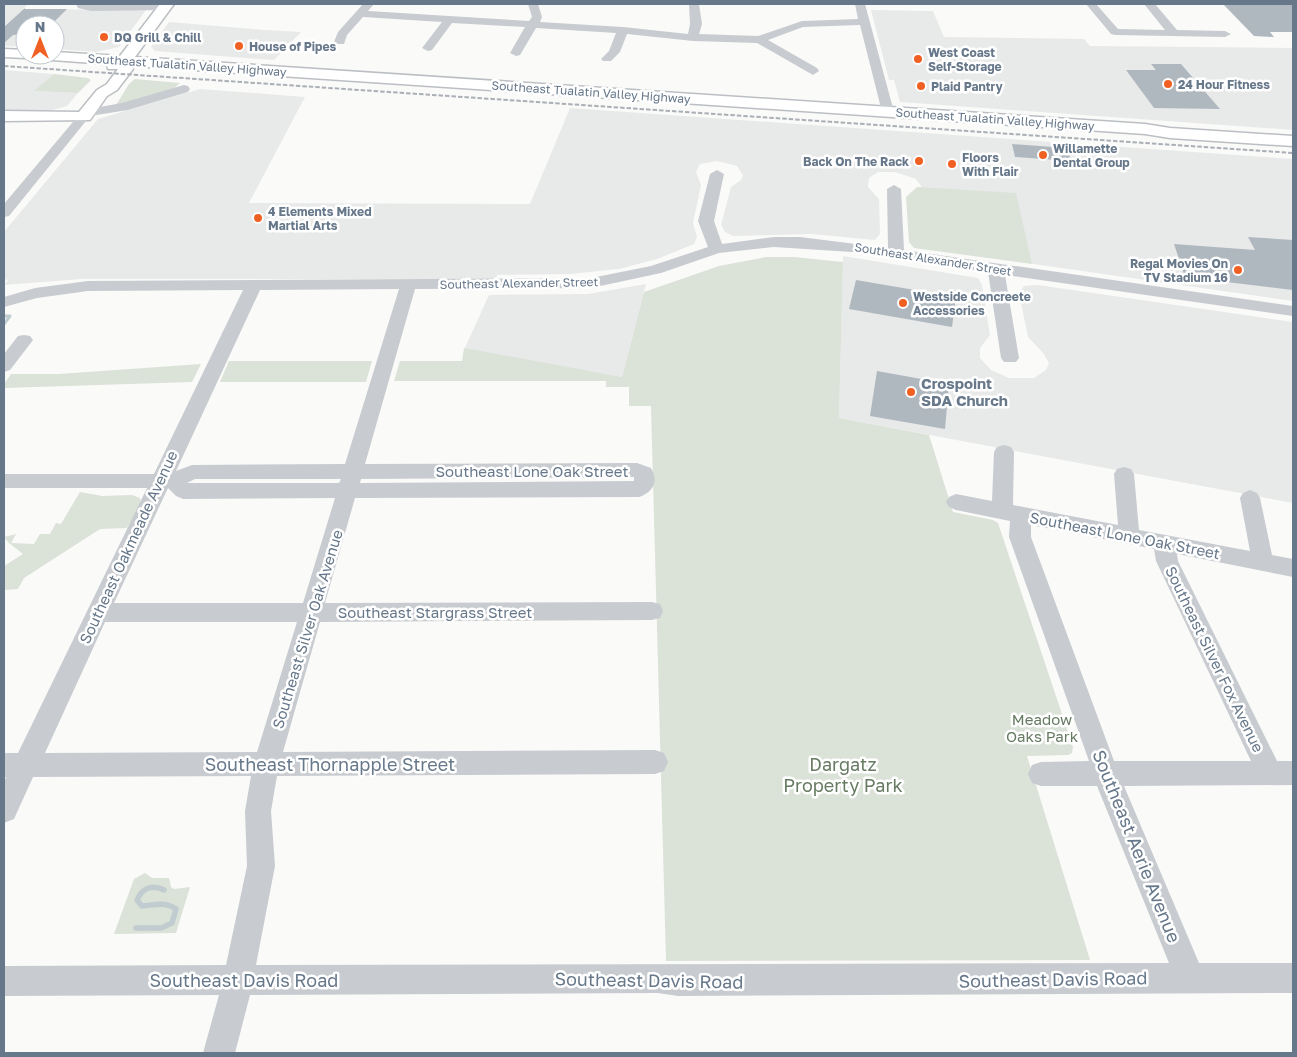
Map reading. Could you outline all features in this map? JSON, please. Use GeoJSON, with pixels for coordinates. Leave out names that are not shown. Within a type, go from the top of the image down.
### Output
{"type":"FeatureCollection","features":[{"type":"Feature","properties":{"kind":"main road"},"geometry":{"type":"LineString","coordinates":[[65,58],[90,68],[100,81],[112,87],[126,69],[125,60],[166,6]]}},
{"type":"Feature","properties":{"kind":"main road","name":"Southeast Tualatin Valley Highway"},"geometry":{"type":"LineString","coordinates":[[65,57],[1145,129],[1170,133],[1293,142]]}},
{"type":"Feature","properties":{"kind":"main road"},"geometry":{"type":"LineString","coordinates":[[4,116],[86,115],[100,81]]}},
{"type":"Feature","properties":{"kind":"main road","name":"Southeast Tualatin Valley Highway"},"geometry":{"type":"LineString","coordinates":[[1145,129],[1166,126],[1293,133]]}},
{"type":"Feature","properties":{"kind":"street"},"geometry":{"type":"LineString","coordinates":[[81,4],[91,8],[166,6]]}},
{"type":"Feature","properties":{"kind":"street"},"geometry":{"type":"LineString","coordinates":[[340,42],[342,34],[370,4]]}},
{"type":"Feature","properties":{"kind":"street"},"geometry":{"type":"LineString","coordinates":[[516,53],[537,17],[533,4]]}},
{"type":"Feature","properties":{"kind":"street"},"geometry":{"type":"LineString","coordinates":[[693,38],[696,24],[694,4]]}},
{"type":"Feature","properties":{"kind":"street"},"geometry":{"type":"LineString","coordinates":[[860,4],[888,112]]}},
{"type":"Feature","properties":{"kind":"street"},"geometry":{"type":"LineString","coordinates":[[1091,4],[1115,32],[1225,34]]}},
{"type":"Feature","properties":{"kind":"street"},"geometry":{"type":"LineString","coordinates":[[1149,4],[1175,34]]}},
{"type":"Feature","properties":{"kind":"street"},"geometry":{"type":"LineString","coordinates":[[360,14],[623,30],[693,38],[738,40],[759,39],[802,24],[865,22]]}},
{"type":"Feature","properties":{"kind":"street"},"geometry":{"type":"LineString","coordinates":[[428,48],[449,20]]}},
{"type":"Feature","properties":{"kind":"street"},"geometry":{"type":"LineString","coordinates":[[1164,20],[1181,20]]}},
{"type":"Feature","properties":{"kind":"street"},"geometry":{"type":"LineString","coordinates":[[607,59],[614,52],[623,30]]}},
{"type":"Feature","properties":{"kind":"street"},"geometry":{"type":"LineString","coordinates":[[759,39],[813,72]]}},
{"type":"Feature","properties":{"kind":"street"},"geometry":{"type":"LineString","coordinates":[[4,213],[86,115],[124,107],[184,89]]}},
{"type":"Feature","properties":{"kind":"street"},"geometry":{"type":"LineString","coordinates":[[717,174],[706,221],[707,228],[717,250]]}},
{"type":"Feature","properties":{"kind":"street"},"geometry":{"type":"LineString","coordinates":[[894,189],[896,253]]}},
{"type":"Feature","properties":{"kind":"street","name":"Southeast Alexander Street"},"geometry":{"type":"LineString","coordinates":[[4,302],[35,293],[88,286],[408,285],[591,282],[655,270],[717,250],[774,242],[800,242],[896,253],[1293,311]]}},
{"type":"Feature","properties":{"kind":"street"},"geometry":{"type":"LineString","coordinates":[[996,269],[1010,358]]}},
{"type":"Feature","properties":{"kind":"street","name":"Southeast Oakmeade Avenue"},"geometry":{"type":"LineString","coordinates":[[4,810],[14,765],[167,481],[186,424],[254,285]]}},
{"type":"Feature","properties":{"kind":"street","name":"Southeast Silver Oak Avenue"},"geometry":{"type":"LineString","coordinates":[[219,1053],[239,980],[243,948],[259,880],[261,866],[258,811],[266,765],[313,612],[408,285]]}},
{"type":"Feature","properties":{"kind":"street","name":"Southeast Alexander Street"},"geometry":{"type":"LineString","coordinates":[[4,292],[35,293]]}},
{"type":"Feature","properties":{"kind":"street"},"geometry":{"type":"LineString","coordinates":[[4,366],[24,340]]}},
{"type":"Feature","properties":{"kind":"street","name":"Southeast Aerie Avenue"},"geometry":{"type":"LineString","coordinates":[[1004,452],[1011,513],[1106,774],[1190,978]]}},
{"type":"Feature","properties":{"kind":"street","name":"Southeast Lone Oak Street"},"geometry":{"type":"LineString","coordinates":[[4,481],[167,481],[183,491],[351,481],[637,470],[644,473],[644,486],[639,489],[351,481]]}},
{"type":"Feature","properties":{"kind":"street"},"geometry":{"type":"LineString","coordinates":[[1124,474],[1129,536]]}},
{"type":"Feature","properties":{"kind":"street"},"geometry":{"type":"LineString","coordinates":[[1250,498],[1263,562]]}},
{"type":"Feature","properties":{"kind":"street","name":"Southeast Lone Oak Street"},"geometry":{"type":"LineString","coordinates":[[956,502],[1293,568]]}},
{"type":"Feature","properties":{"kind":"street","name":"Southeast Silver Fox Avenue"},"geometry":{"type":"LineString","coordinates":[[1164,543],[1167,561],[1282,773]]}},
{"type":"Feature","properties":{"kind":"street","name":"Southeast Stargrass Street"},"geometry":{"type":"LineString","coordinates":[[97,613],[652,611]]}},
{"type":"Feature","properties":{"kind":"street","name":"Southeast Thornapple Street"},"geometry":{"type":"LineString","coordinates":[[14,765],[655,762]]}},
{"type":"Feature","properties":{"kind":"street"},"geometry":{"type":"LineString","coordinates":[[1041,774],[1282,773]]}},
{"type":"Feature","properties":{"kind":"street","name":"Southeast Davis Road"},"geometry":{"type":"LineString","coordinates":[[4,981],[658,978],[688,982],[1293,978]]}},
{"type":"Feature","properties":{"kind":"shaded area"},"geometry":{"type":"Polygon","coordinates":[[[4,4],[28,4],[23,9],[146,10],[119,47],[96,52],[65,50],[65,15],[15,15],[15,47],[4,46],[4,4]]]}},
{"type":"Feature","properties":{"kind":"shaded area"},"geometry":{"type":"Polygon","coordinates":[[[871,10],[933,11],[944,37],[1084,39],[1090,46],[1293,48],[1293,130],[900,102],[894,80],[889,80],[871,10]]]}},
{"type":"Feature","properties":{"kind":"shaded area"},"geometry":{"type":"Polygon","coordinates":[[[169,22],[301,32],[274,60],[155,51],[151,47],[169,22]]]}},
{"type":"Feature","properties":{"kind":"shaded area"},"geometry":{"type":"Polygon","coordinates":[[[4,70],[54,74],[35,91],[78,93],[67,106],[52,110],[4,110],[4,70]]]}},
{"type":"Feature","properties":{"kind":"shaded area"},"geometry":{"type":"Polygon","coordinates":[[[200,89],[305,97],[249,203],[530,204],[570,108],[1293,159],[1293,301],[921,248],[921,186],[916,179],[895,172],[878,172],[869,178],[868,187],[879,199],[880,234],[875,240],[812,234],[733,236],[725,232],[721,225],[731,187],[741,180],[743,175],[737,166],[717,161],[700,164],[696,172],[701,185],[693,223],[697,237],[694,244],[657,259],[619,269],[569,274],[497,275],[496,279],[81,279],[4,285],[8,280],[4,279],[4,232],[98,119],[200,89]]]}},
{"type":"Feature","properties":{"kind":"shaded area"},"geometry":{"type":"Polygon","coordinates":[[[843,256],[978,278],[982,285],[990,335],[980,348],[980,358],[991,370],[1009,378],[1034,378],[1046,370],[1049,363],[1044,354],[1028,337],[1019,293],[1024,286],[1038,285],[1293,322],[1293,503],[839,418],[843,256]]]}},
{"type":"Feature","properties":{"kind":"shaded area"},"geometry":{"type":"Polygon","coordinates":[[[646,284],[622,377],[464,350],[489,295],[588,294],[646,284]]]}},
{"type":"Feature","properties":{"kind":"green space"},"geometry":{"type":"Polygon","coordinates":[[[54,74],[91,80],[78,93],[34,91],[54,74]]]}},
{"type":"Feature","properties":{"kind":"green space"},"geometry":{"type":"Polygon","coordinates":[[[135,79],[180,83],[172,90],[116,105],[129,84],[135,79]]]}},
{"type":"Feature","properties":{"kind":"green space"},"geometry":{"type":"Polygon","coordinates":[[[917,187],[1016,193],[1032,264],[914,248],[909,242],[906,197],[917,187]]]}},
{"type":"Feature","properties":{"kind":"green space","name":"Dargatz Property Park"},"geometry":{"type":"Polygon","coordinates":[[[766,257],[794,257],[843,262],[839,418],[929,435],[953,512],[993,520],[998,523],[1073,747],[1072,753],[1068,755],[1027,756],[1090,960],[666,961],[651,406],[629,406],[629,387],[606,387],[606,381],[394,381],[400,361],[462,361],[464,348],[622,377],[644,292],[719,266],[766,257]]]}},
{"type":"Feature","properties":{"kind":"green space"},"geometry":{"type":"Polygon","coordinates":[[[229,361],[372,361],[366,382],[220,382],[229,361]]]}},
{"type":"Feature","properties":{"kind":"green space"},"geometry":{"type":"Polygon","coordinates":[[[201,364],[192,382],[4,388],[4,384],[11,374],[59,374],[201,364]]]}},
{"type":"Feature","properties":{"kind":"green space"},"geometry":{"type":"Polygon","coordinates":[[[80,492],[102,496],[132,495],[140,498],[141,503],[127,528],[100,529],[24,578],[18,589],[4,590],[4,566],[23,554],[4,537],[16,534],[11,543],[34,544],[40,534],[50,534],[56,523],[61,524],[80,492]]]}},
{"type":"Feature","properties":{"kind":"green space"},"geometry":{"type":"Polygon","coordinates":[[[145,873],[152,878],[169,878],[171,887],[174,889],[190,887],[176,933],[114,934],[134,879],[145,873]]]}},
{"type":"Feature","properties":{"kind":"building"},"geometry":{"type":"Polygon","coordinates":[[[1223,4],[1293,4],[1293,32],[1270,32],[1274,37],[1254,36],[1223,4]]]}},
{"type":"Feature","properties":{"kind":"building"},"geometry":{"type":"Polygon","coordinates":[[[25,8],[67,9],[61,15],[17,15],[25,8]]]}},
{"type":"Feature","properties":{"kind":"building"},"geometry":{"type":"Polygon","coordinates":[[[15,17],[15,35],[4,43],[4,27],[15,17]]]}},
{"type":"Feature","properties":{"kind":"building","name":"24 Hour Fitness"},"geometry":{"type":"Polygon","coordinates":[[[1151,64],[1181,64],[1220,109],[1154,108],[1126,70],[1156,70],[1151,64]]]}},
{"type":"Feature","properties":{"kind":"building","name":"Willamette Dental Group"},"geometry":{"type":"Polygon","coordinates":[[[1012,144],[1067,148],[1071,161],[1015,157],[1012,144]]]}},
{"type":"Feature","properties":{"kind":"building","name":"Regal Movies On TV Stadium 16"},"geometry":{"type":"Polygon","coordinates":[[[1248,237],[1293,240],[1293,290],[1185,277],[1174,244],[1255,250],[1248,237]]]}},
{"type":"Feature","properties":{"kind":"building","name":"Westside Concreete Accessories"},"geometry":{"type":"Polygon","coordinates":[[[856,280],[956,297],[952,327],[849,309],[856,280]]]}},
{"type":"Feature","properties":{"kind":"building","name":"Crospoint SDA Church"},"geometry":{"type":"Polygon","coordinates":[[[877,371],[949,384],[945,429],[870,416],[877,371]]]}},
{"type":"Feature","properties":{"kind":"waterway"},"geometry":{"type":"LineString","coordinates":[[4,316],[10,316],[4,324]]}},
{"type":"Feature","properties":{"kind":"waterway"},"geometry":{"type":"LineString","coordinates":[[136,928],[161,928],[172,923],[176,909],[164,904],[142,906],[137,900],[148,888],[155,887],[164,890]]}},
{"type":"Feature","properties":{"kind":"railway"},"geometry":{"type":"LineString","coordinates":[[4,66],[1293,153]]}},
{"type":"Feature","properties":{"kind":"place","name":"DQ Grill & Chill"},"geometry":{"type":"Point","coordinates":[104,37]}},
{"type":"Feature","properties":{"kind":"place","name":"House of Pipes"},"geometry":{"type":"Point","coordinates":[239,46]}},
{"type":"Feature","properties":{"kind":"place","name":"West Coast Self-Storage"},"geometry":{"type":"Point","coordinates":[918,59]}},
{"type":"Feature","properties":{"kind":"place","name":"24 Hour Fitness"},"geometry":{"type":"Point","coordinates":[1168,84]}},
{"type":"Feature","properties":{"kind":"place","name":"Plaid Pantry"},"geometry":{"type":"Point","coordinates":[921,86]}},
{"type":"Feature","properties":{"kind":"place","name":"Willamette Dental Group"},"geometry":{"type":"Point","coordinates":[1043,155]}},
{"type":"Feature","properties":{"kind":"place","name":"Back On The Rack"},"geometry":{"type":"Point","coordinates":[919,161]}},
{"type":"Feature","properties":{"kind":"place","name":"Floors With Flair"},"geometry":{"type":"Point","coordinates":[952,164]}},
{"type":"Feature","properties":{"kind":"place","name":"4 Elements Mixed Martial Arts"},"geometry":{"type":"Point","coordinates":[258,218]}},
{"type":"Feature","properties":{"kind":"place","name":"Regal Movies On TV Stadium 16"},"geometry":{"type":"Point","coordinates":[1238,270]}},
{"type":"Feature","properties":{"kind":"place","name":"Westside Concreete Accessories"},"geometry":{"type":"Point","coordinates":[903,303]}},
{"type":"Feature","properties":{"kind":"place","name":"Crospoint SDA Church"},"geometry":{"type":"Point","coordinates":[911,392]}},
{"type":"Feature","properties":{"kind":"park label","name":"Meadow Oaks Park"},"geometry":{"type":"Point","coordinates":[1042,728]}}]}
